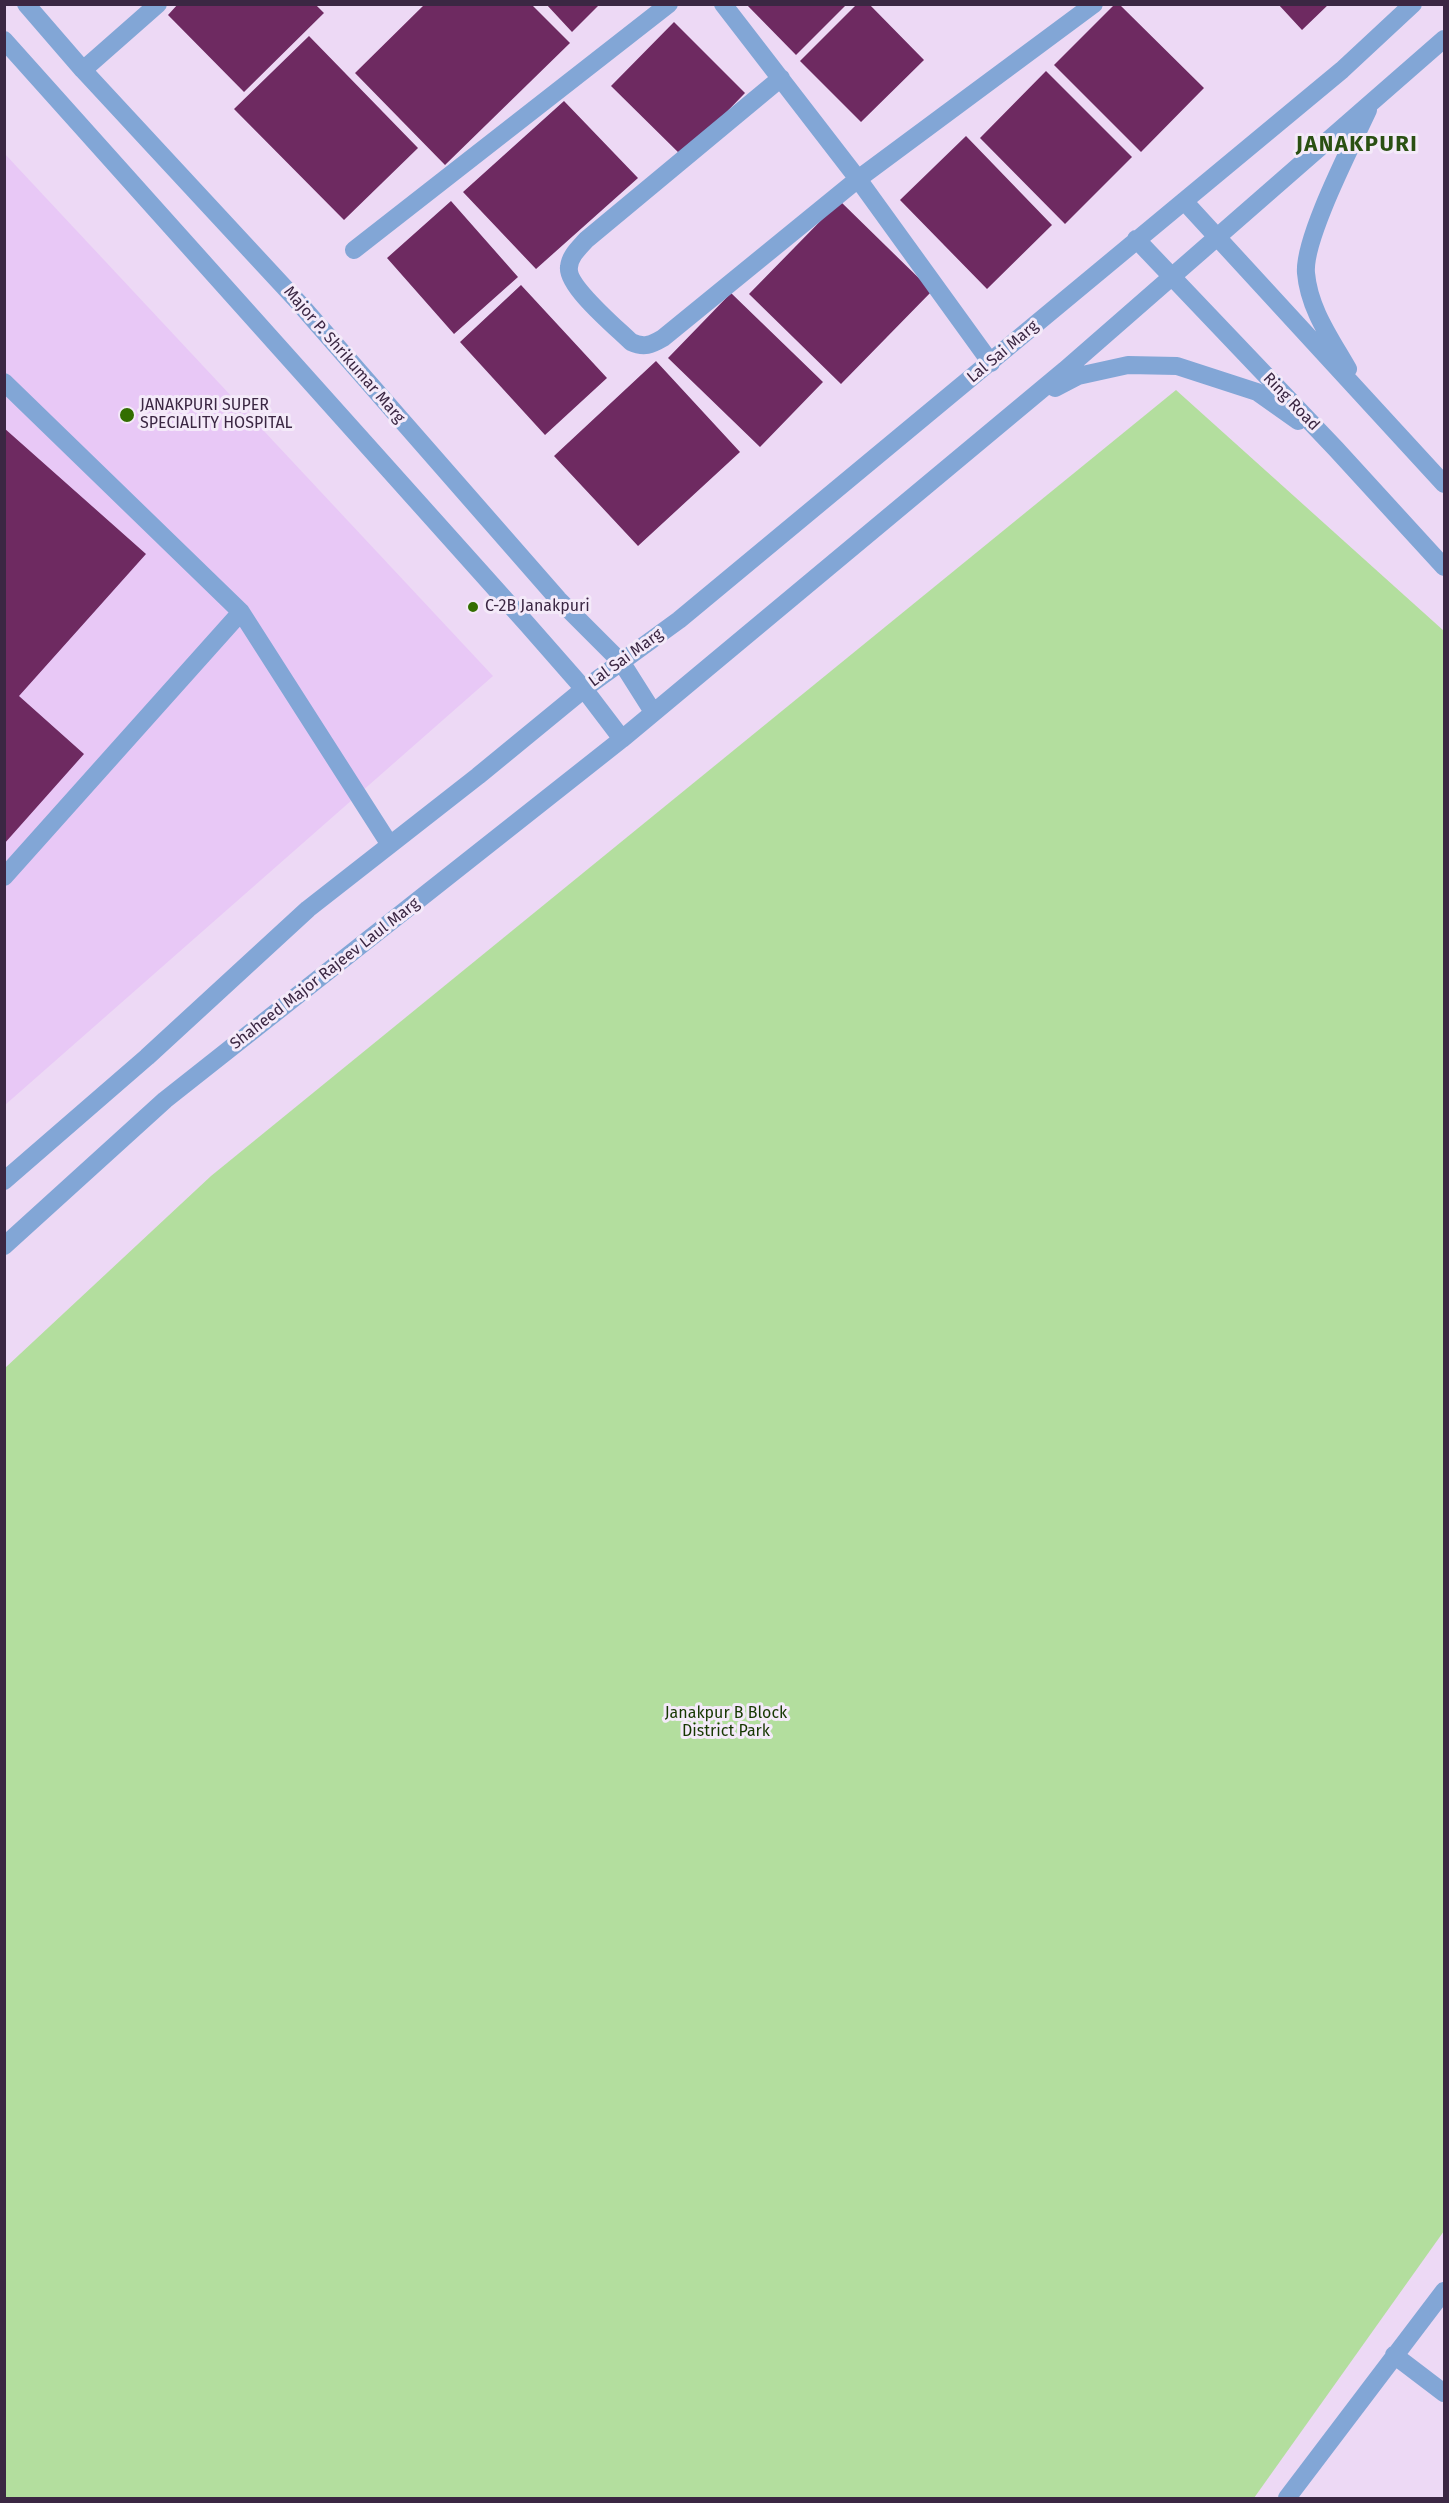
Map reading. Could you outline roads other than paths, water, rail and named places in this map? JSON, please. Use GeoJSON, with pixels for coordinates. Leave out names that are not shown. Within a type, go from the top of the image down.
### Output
{"type":"FeatureCollection","features":[{"type":"Feature","properties":{"kind":"street","name":"Major P. Shrikumar Marg"},"geometry":{"type":"LineString","coordinates":[[26,4],[83,70],[299,303],[558,598],[622,663],[653,712]]}},
{"type":"Feature","properties":{"kind":"street"},"geometry":{"type":"LineString","coordinates":[[83,70],[158,4]]}},
{"type":"Feature","properties":{"kind":"street"},"geometry":{"type":"LineString","coordinates":[[354,250],[669,4]]}},
{"type":"Feature","properties":{"kind":"street"},"geometry":{"type":"LineString","coordinates":[[723,4],[858,179],[991,363]]}},
{"type":"Feature","properties":{"kind":"street"},"geometry":{"type":"LineString","coordinates":[[781,78],[586,240],[572,256],[568,270],[575,286],[631,342],[640,346],[651,345],[858,179],[1094,4]]}},
{"type":"Feature","properties":{"kind":"street","name":"Lal Sai Marg"},"geometry":{"type":"LineString","coordinates":[[584,689],[679,620],[991,363],[1342,70],[1413,4]]}},
{"type":"Feature","properties":{"kind":"street"},"geometry":{"type":"LineString","coordinates":[[653,712],[1171,279],[1444,39]]}},
{"type":"Feature","properties":{"kind":"street"},"geometry":{"type":"LineString","coordinates":[[4,40],[584,689],[622,739]]}},
{"type":"Feature","properties":{"kind":"street"},"geometry":{"type":"LineString","coordinates":[[1364,398],[1315,311],[1305,272],[1313,233],[1370,106]]}},
{"type":"Feature","properties":{"kind":"street"},"geometry":{"type":"LineString","coordinates":[[1184,201],[1444,484]]}},
{"type":"Feature","properties":{"kind":"street","name":"Ring Road"},"geometry":{"type":"LineString","coordinates":[[1136,240],[1171,279],[1336,448],[1444,567]]}},
{"type":"Feature","properties":{"kind":"street"},"geometry":{"type":"LineString","coordinates":[[1021,406],[1078,376],[1128,364],[1177,366],[1257,392],[1336,448]]}},
{"type":"Feature","properties":{"kind":"street"},"geometry":{"type":"LineString","coordinates":[[4,382],[241,612],[390,845]]}},
{"type":"Feature","properties":{"kind":"street"},"geometry":{"type":"LineString","coordinates":[[4,877],[241,612]]}},
{"type":"Feature","properties":{"kind":"street"},"geometry":{"type":"LineString","coordinates":[[4,1181],[147,1057],[308,909],[584,689]]}},
{"type":"Feature","properties":{"kind":"street","name":"Shaheed Major Rajeev Laul Marg"},"geometry":{"type":"LineString","coordinates":[[4,1246],[165,1100],[622,739],[653,712]]}},
{"type":"Feature","properties":{"kind":"street"},"geometry":{"type":"LineString","coordinates":[[1287,2499],[1444,2291]]}},
{"type":"Feature","properties":{"kind":"street"},"geometry":{"type":"LineString","coordinates":[[1395,2355],[1444,2393]]}},
{"type":"Feature","properties":{"kind":"place","name":"JANAKPURI SUPER SPECIALITY HOSPITAL"},"geometry":{"type":"Point","coordinates":[127,415]}},
{"type":"Feature","properties":{"kind":"place","name":"C-2B Janakpuri"},"geometry":{"type":"Point","coordinates":[473,607]}},
{"type":"Feature","properties":{"kind":"district","name":"JANAKPURI"},"geometry":{"type":"Point","coordinates":[1357,145]}},
{"type":"Feature","properties":{"kind":"park label","name":"Janakpur B Block District Park"},"geometry":{"type":"Point","coordinates":[726,1723]}}]}
